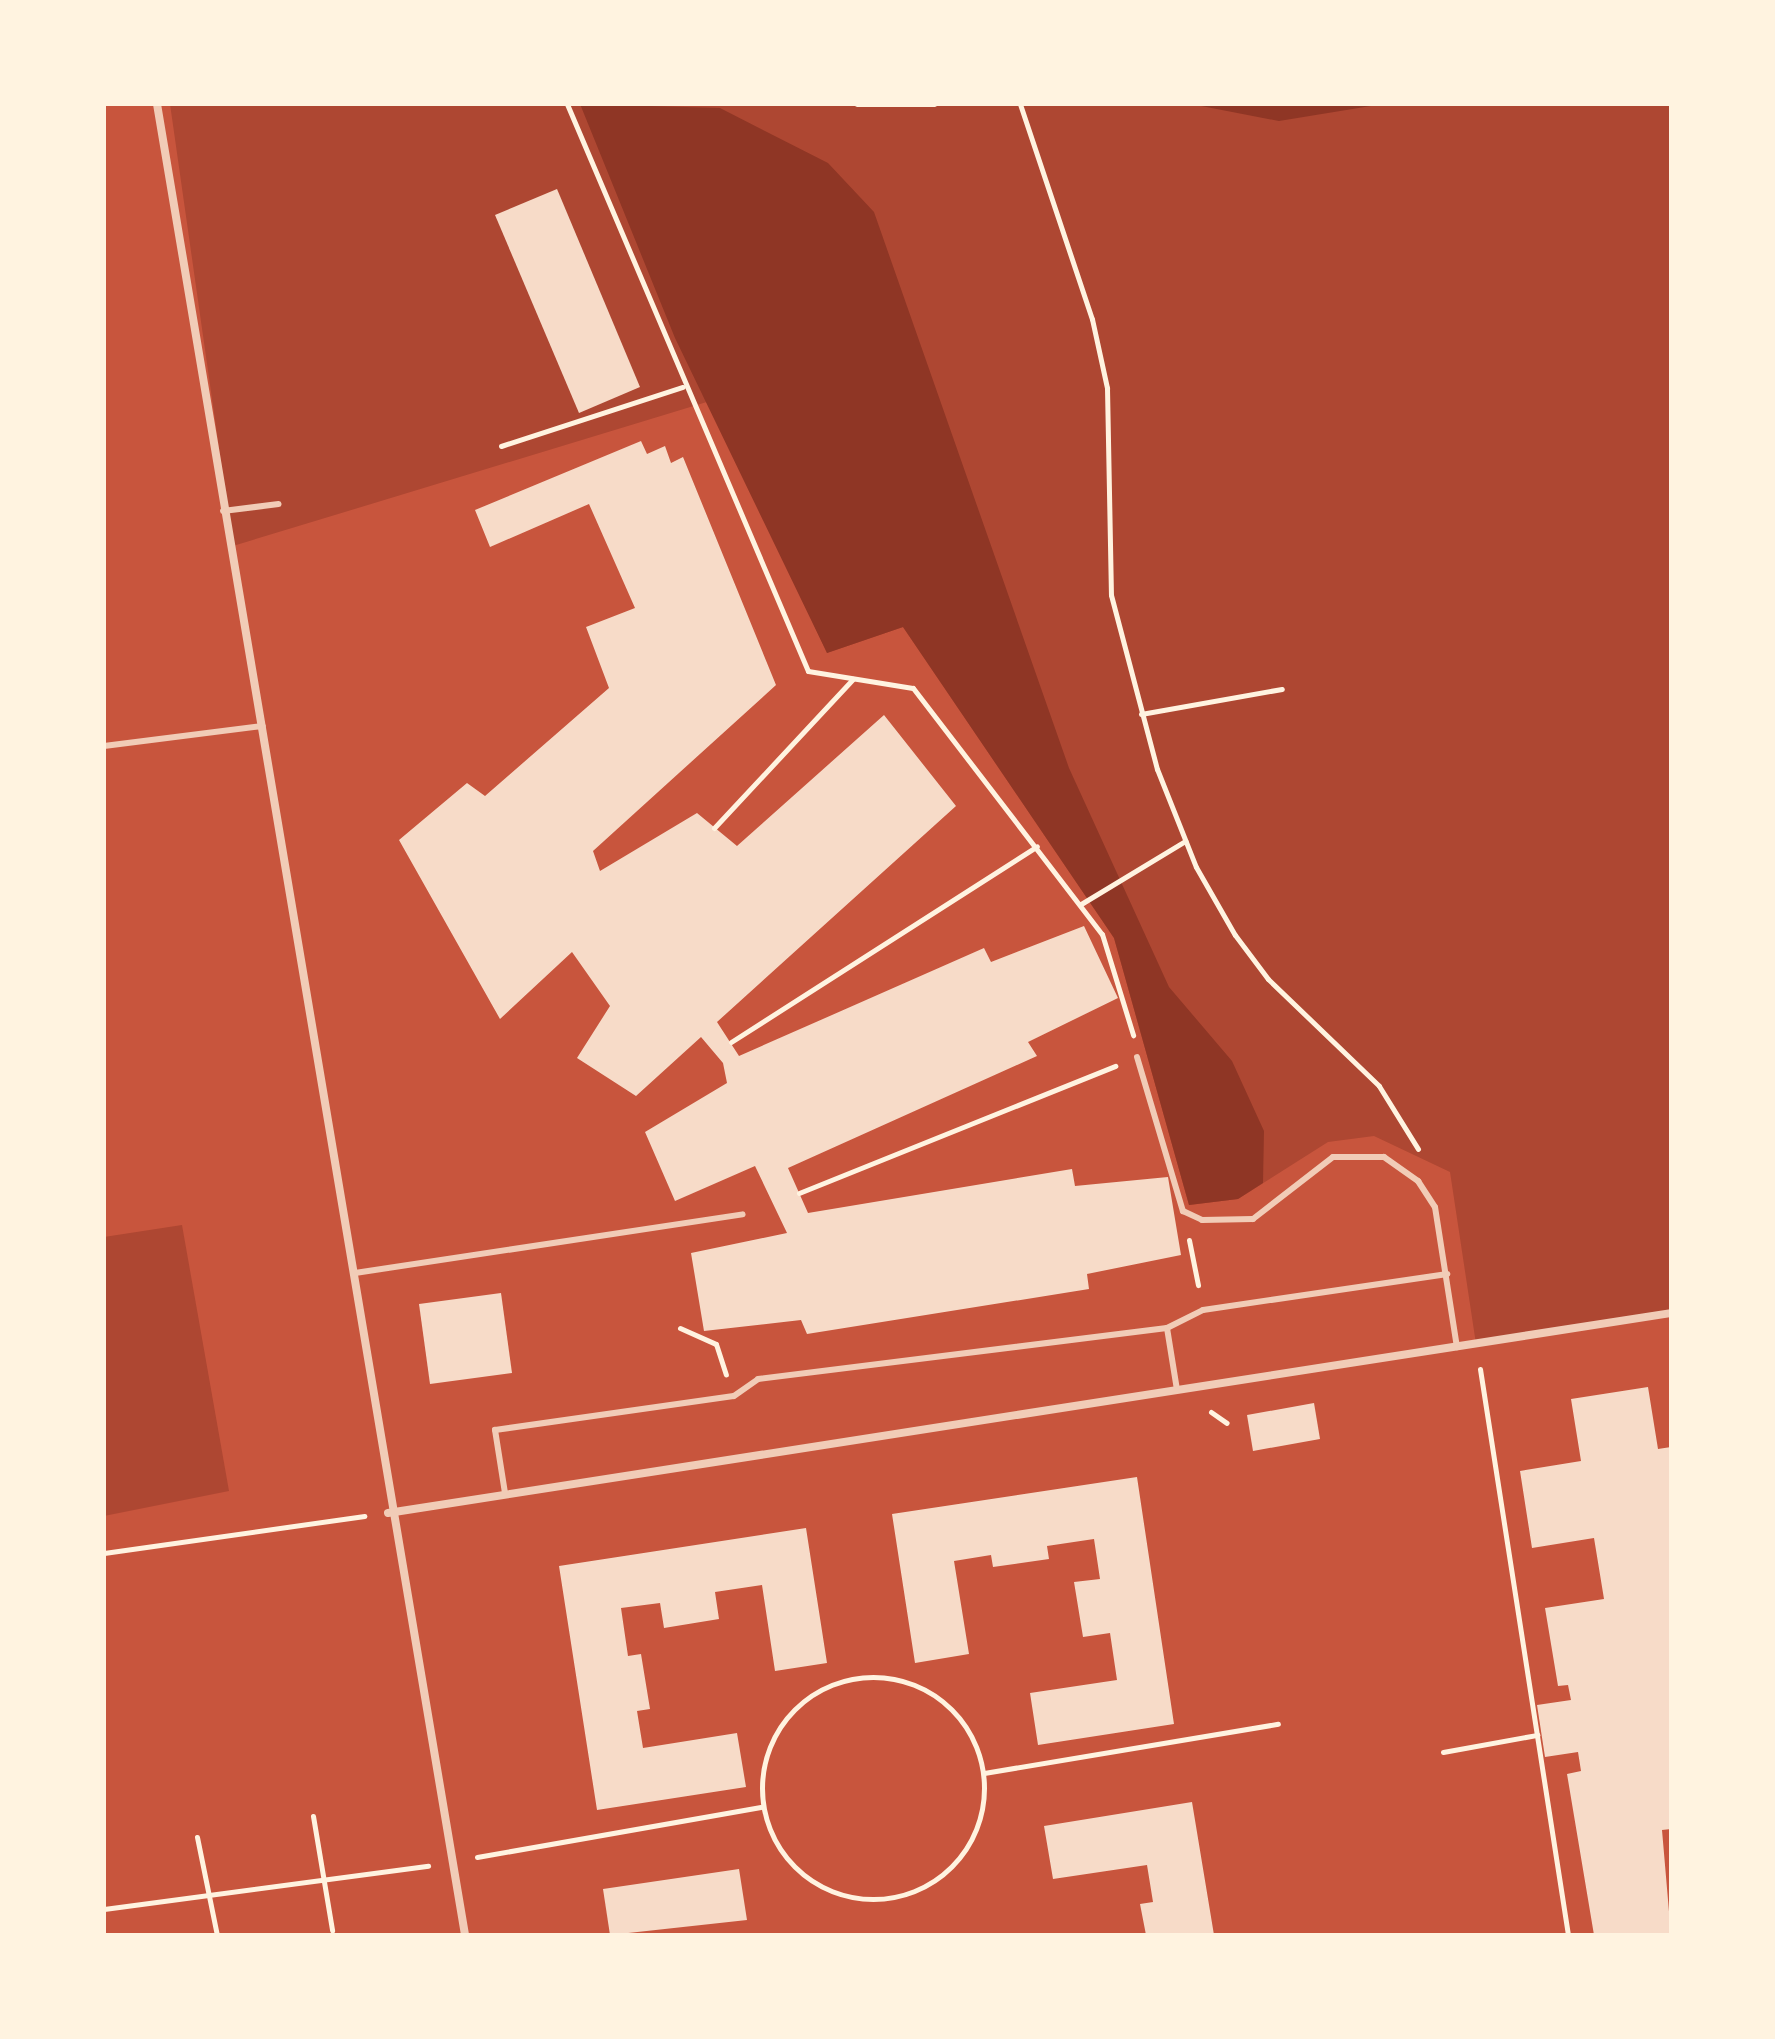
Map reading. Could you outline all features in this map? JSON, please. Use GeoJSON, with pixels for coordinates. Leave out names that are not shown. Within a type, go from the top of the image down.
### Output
{"type":"FeatureCollection","features":[{"type":"Feature","properties":{"kind":"street"},"geometry":{"type":"LineString","coordinates":[[157,104],[223,511],[263,726],[355,1273],[388,1513],[465,1935]]}},
{"type":"Feature","properties":{"kind":"street"},"geometry":{"type":"LineString","coordinates":[[388,1513],[1671,1313]]}},
{"type":"Feature","properties":{"kind":"lane"},"geometry":{"type":"LineString","coordinates":[[223,511],[279,504]]}},
{"type":"Feature","properties":{"kind":"lane"},"geometry":{"type":"LineString","coordinates":[[104,746],[263,726]]}},
{"type":"Feature","properties":{"kind":"lane"},"geometry":{"type":"LineString","coordinates":[[1137,1057],[1183,1211],[1202,1220],[1253,1219],[1333,1157],[1365,1152],[1418,1181],[1435,1207],[1457,1347]]}},
{"type":"Feature","properties":{"kind":"lane"},"geometry":{"type":"LineString","coordinates":[[355,1273],[743,1214]]}},
{"type":"Feature","properties":{"kind":"lane"},"geometry":{"type":"LineString","coordinates":[[505,1493],[495,1430],[734,1396],[758,1379],[1167,1328],[1203,1310],[1447,1274]]}},
{"type":"Feature","properties":{"kind":"lane"},"geometry":{"type":"LineString","coordinates":[[1167,1328],[1177,1390]]}},
{"type":"Feature","properties":{"kind":"path"},"geometry":{"type":"LineString","coordinates":[[567,104],[683,387],[808,671],[913,688],[1102,934],[1137,1057],[799,1193]]}},
{"type":"Feature","properties":{"kind":"path"},"geometry":{"type":"LineString","coordinates":[[857,104],[934,104]]}},
{"type":"Feature","properties":{"kind":"path"},"geometry":{"type":"LineString","coordinates":[[1020,104],[1092,319],[1107,388],[1111,595],[1141,714],[1185,841],[1235,935],[1268,979],[1379,1086],[1420,1156]]}},
{"type":"Feature","properties":{"kind":"path"},"geometry":{"type":"LineString","coordinates":[[501,446],[683,387]]}},
{"type":"Feature","properties":{"kind":"path"},"geometry":{"type":"LineString","coordinates":[[714,828],[853,678]]}},
{"type":"Feature","properties":{"kind":"path"},"geometry":{"type":"LineString","coordinates":[[1141,714],[1282,689]]}},
{"type":"Feature","properties":{"kind":"path"},"geometry":{"type":"LineString","coordinates":[[1081,904],[1185,841]]}},
{"type":"Feature","properties":{"kind":"path"},"geometry":{"type":"LineString","coordinates":[[731,1042],[1037,846]]}},
{"type":"Feature","properties":{"kind":"path"},"geometry":{"type":"LineString","coordinates":[[1183,1211],[1203,1310]]}},
{"type":"Feature","properties":{"kind":"path"},"geometry":{"type":"LineString","coordinates":[[680,1328],[716,1344]]}},
{"type":"Feature","properties":{"kind":"path"},"geometry":{"type":"LineString","coordinates":[[1476,1344],[1568,1935]]}},
{"type":"Feature","properties":{"kind":"path"},"geometry":{"type":"LineString","coordinates":[[104,1553],[388,1513]]}},
{"type":"Feature","properties":{"kind":"path"},"geometry":{"type":"LineString","coordinates":[[860,1677],[925,1688],[965,1724],[984,1773],[981,1821],[971,1844],[946,1875],[905,1896],[866,1901],[816,1886],[776,1847],[761,1807],[770,1743],[803,1700],[860,1677]]}},
{"type":"Feature","properties":{"kind":"path"},"geometry":{"type":"LineString","coordinates":[[984,1773],[1278,1724]]}},
{"type":"Feature","properties":{"kind":"path"},"geometry":{"type":"LineString","coordinates":[[1443,1752],[1537,1735]]}},
{"type":"Feature","properties":{"kind":"path"},"geometry":{"type":"LineString","coordinates":[[104,1909],[324,1884],[761,1807]]}},
{"type":"Feature","properties":{"kind":"path"},"geometry":{"type":"LineString","coordinates":[[313,1816],[332,1930]]}},
{"type":"Feature","properties":{"kind":"path"},"geometry":{"type":"LineString","coordinates":[[197,1837],[217,1935]]}},
{"type":"Feature","properties":{"kind":"shaded area"},"geometry":{"type":"Polygon","coordinates":[[[170,104],[1671,104],[1671,1313],[1476,1344],[1450,1172],[1374,1136],[1328,1142],[1238,1199],[1189,1205],[1114,938],[903,627],[827,653],[710,401],[233,546],[170,104]]]}},
{"type":"Feature","properties":{"kind":"shaded area"},"geometry":{"type":"Polygon","coordinates":[[[580,104],[720,108],[828,163],[874,212],[1069,768],[1169,987],[1232,1061],[1264,1131],[1263,1183],[1238,1199],[1189,1205],[1114,938],[903,627],[827,653],[675,338],[580,104]]]}},
{"type":"Feature","properties":{"kind":"shaded area"},"geometry":{"type":"Polygon","coordinates":[[[1191,104],[1383,104],[1279,121],[1191,104]]]}},
{"type":"Feature","properties":{"kind":"shaded area"},"geometry":{"type":"Polygon","coordinates":[[[182,1225],[229,1491],[104,1516],[104,1237],[182,1225]]]}},
{"type":"Feature","properties":{"kind":"building"},"geometry":{"type":"Polygon","coordinates":[[[557,189],[640,387],[579,413],[495,215],[557,189]]]}},
{"type":"Feature","properties":{"kind":"building"},"geometry":{"type":"Polygon","coordinates":[[[641,441],[647,454],[665,446],[671,463],[683,457],[776,685],[593,851],[600,871],[697,813],[737,846],[884,715],[956,806],[717,1022],[739,1056],[984,948],[991,962],[1084,926],[1118,998],[1028,1042],[1037,1056],[788,1168],[808,1213],[1072,1169],[1075,1186],[1168,1177],[1181,1255],[1087,1274],[1089,1289],[807,1334],[801,1320],[704,1331],[691,1253],[787,1233],[755,1166],[675,1201],[645,1132],[727,1083],[723,1063],[701,1037],[636,1096],[577,1058],[610,1006],[572,952],[500,1019],[399,840],[467,783],[485,796],[609,688],[586,627],[635,608],[589,504],[490,547],[475,510],[641,441]]]}},
{"type":"Feature","properties":{"kind":"building"},"geometry":{"type":"Polygon","coordinates":[[[501,1293],[512,1373],[430,1384],[419,1304],[501,1293]]]}},
{"type":"Feature","properties":{"kind":"building"},"geometry":{"type":"Polygon","coordinates":[[[1648,1387],[1658,1449],[1671,1447],[1671,1829],[1662,1830],[1671,1935],[1594,1935],[1567,1774],[1581,1771],[1578,1752],[1545,1757],[1537,1705],[1571,1700],[1568,1685],[1558,1686],[1545,1608],[1604,1599],[1594,1538],[1532,1548],[1520,1471],[1581,1461],[1571,1399],[1648,1387]]]}},
{"type":"Feature","properties":{"kind":"building"},"geometry":{"type":"Polygon","coordinates":[[[1314,1403],[1320,1439],[1253,1451],[1247,1415],[1314,1403]]]}},
{"type":"Feature","properties":{"kind":"building"},"geometry":{"type":"Polygon","coordinates":[[[1137,1477],[1174,1724],[1038,1745],[1030,1693],[1117,1680],[1110,1633],[1083,1637],[1074,1582],[1100,1579],[1094,1539],[1047,1546],[1049,1559],[993,1567],[991,1555],[954,1561],[969,1654],[915,1663],[892,1514],[1137,1477]]]}},
{"type":"Feature","properties":{"kind":"building"},"geometry":{"type":"Polygon","coordinates":[[[806,1528],[827,1663],[775,1671],[762,1585],[715,1592],[719,1619],[664,1628],[660,1603],[621,1608],[628,1656],[641,1654],[650,1709],[637,1711],[643,1748],[737,1733],[746,1787],[597,1810],[559,1566],[806,1528]]]}},
{"type":"Feature","properties":{"kind":"building"},"geometry":{"type":"Polygon","coordinates":[[[1192,1802],[1214,1935],[1146,1935],[1140,1904],[1153,1902],[1147,1865],[1053,1879],[1044,1826],[1192,1802]]]}},
{"type":"Feature","properties":{"kind":"building"},"geometry":{"type":"Polygon","coordinates":[[[739,1869],[747,1920],[610,1935],[603,1889],[739,1869]]]}}]}
